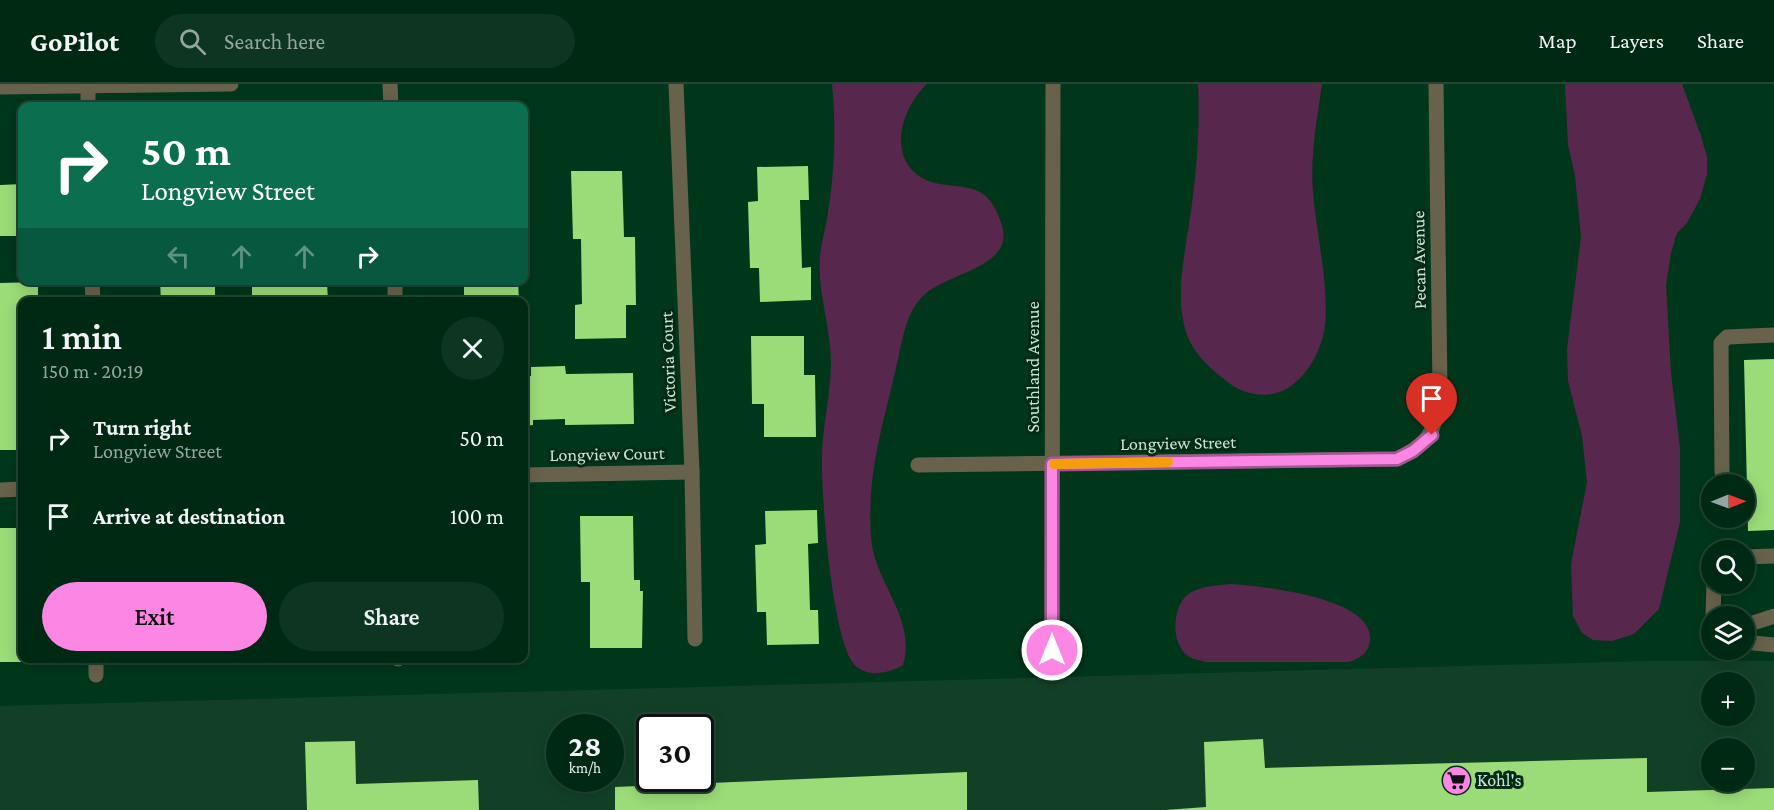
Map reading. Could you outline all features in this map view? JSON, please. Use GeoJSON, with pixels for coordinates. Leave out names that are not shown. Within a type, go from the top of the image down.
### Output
{"type":"FeatureCollection","features":[{"type":"Feature","properties":{"kind":"street"},"geometry":{"type":"LineString","coordinates":[[0,87],[231,84]]}},
{"type":"Feature","properties":{"kind":"street"},"geometry":{"type":"LineString","coordinates":[[390,84],[391,102]]}},
{"type":"Feature","properties":{"kind":"street","name":"Victoria Court"},"geometry":{"type":"LineString","coordinates":[[676,84],[692,472],[694,639]]}},
{"type":"Feature","properties":{"kind":"street","name":"Southland Avenue"},"geometry":{"type":"LineString","coordinates":[[1052,650],[1053,84]]}},
{"type":"Feature","properties":{"kind":"street","name":"Pecan Avenue"},"geometry":{"type":"LineString","coordinates":[[1432,435],[1440,390],[1436,84]]}},
{"type":"Feature","properties":{"kind":"street"},"geometry":{"type":"LineString","coordinates":[[88,86],[88,102]]}},
{"type":"Feature","properties":{"kind":"street"},"geometry":{"type":"LineString","coordinates":[[1722,472],[1721,343],[1727,337],[1774,335]]}},
{"type":"Feature","properties":{"kind":"street","name":"Longview Street"},"geometry":{"type":"LineString","coordinates":[[918,465],[1397,459],[1413,451],[1432,435]]}},
{"type":"Feature","properties":{"kind":"street","name":"Longview Court"},"geometry":{"type":"LineString","coordinates":[[528,475],[692,472]]}},
{"type":"Feature","properties":{"kind":"street"},"geometry":{"type":"LineString","coordinates":[[0,490],[18,489]]}},
{"type":"Feature","properties":{"kind":"street"},"geometry":{"type":"LineString","coordinates":[[1755,557],[1774,556]]}},
{"type":"Feature","properties":{"kind":"street"},"geometry":{"type":"LineString","coordinates":[[1755,622],[1774,616]]}},
{"type":"Feature","properties":{"kind":"street"},"geometry":{"type":"LineString","coordinates":[[1755,643],[1774,645]]}},
{"type":"Feature","properties":{"kind":"street"},"geometry":{"type":"LineString","coordinates":[[96,663],[96,675]]}},
{"type":"Feature","properties":{"kind":"shaded area"},"geometry":{"type":"Polygon","coordinates":[[[832,84],[927,84],[910,106],[904,120],[901,147],[905,160],[913,171],[926,180],[969,188],[986,196],[1000,220],[1003,236],[1000,249],[991,259],[948,280],[923,296],[913,309],[905,331],[878,444],[870,512],[874,554],[900,616],[906,648],[903,665],[891,671],[877,673],[858,668],[846,648],[839,624],[829,565],[823,503],[822,446],[831,363],[822,296],[820,255],[834,161],[832,84]]]}},
{"type":"Feature","properties":{"kind":"shaded area"},"geometry":{"type":"Polygon","coordinates":[[[1198,84],[1322,84],[1314,138],[1312,178],[1326,300],[1324,332],[1319,348],[1306,371],[1295,383],[1274,394],[1250,393],[1229,383],[1198,354],[1186,332],[1181,287],[1196,163],[1199,116],[1198,84]]]}},
{"type":"Feature","properties":{"kind":"shaded area"},"geometry":{"type":"Polygon","coordinates":[[[1565,84],[1682,84],[1707,157],[1707,174],[1700,199],[1687,223],[1677,233],[1666,285],[1671,373],[1680,448],[1680,522],[1659,609],[1634,634],[1612,641],[1593,640],[1582,633],[1573,616],[1571,564],[1587,482],[1582,436],[1568,381],[1567,349],[1581,237],[1575,176],[1568,145],[1565,84]]]}},
{"type":"Feature","properties":{"kind":"shaded area"},"geometry":{"type":"Polygon","coordinates":[[[1230,584],[1289,591],[1336,604],[1355,614],[1367,626],[1370,641],[1367,649],[1360,657],[1349,662],[1205,662],[1190,657],[1182,651],[1176,635],[1176,618],[1181,602],[1195,590],[1230,584]]]}},
{"type":"Feature","properties":{"kind":"shaded area"},"geometry":{"type":"Polygon","coordinates":[[[1649,661],[1774,661],[1774,810],[0,810],[0,706],[1649,661]]]}},
{"type":"Feature","properties":{"kind":"building"},"geometry":{"type":"Polygon","coordinates":[[[808,166],[809,200],[800,200],[802,268],[811,267],[811,300],[760,302],[759,268],[750,268],[748,202],[758,201],[757,167],[808,166]]]}},
{"type":"Feature","properties":{"kind":"building"},"geometry":{"type":"Polygon","coordinates":[[[571,171],[622,171],[624,237],[635,237],[636,305],[626,305],[626,338],[575,339],[575,305],[582,304],[581,239],[573,239],[571,171]]]}},
{"type":"Feature","properties":{"kind":"building"},"geometry":{"type":"Polygon","coordinates":[[[18,184],[18,236],[0,236],[0,185],[18,184]]]}},
{"type":"Feature","properties":{"kind":"building"},"geometry":{"type":"Polygon","coordinates":[[[0,283],[38,285],[38,297],[18,297],[18,450],[0,450],[0,283]]]}},
{"type":"Feature","properties":{"kind":"building"},"geometry":{"type":"Polygon","coordinates":[[[160,285],[215,285],[215,297],[161,297],[160,285]]]}},
{"type":"Feature","properties":{"kind":"building"},"geometry":{"type":"Polygon","coordinates":[[[252,285],[327,285],[328,297],[252,297],[252,285]]]}},
{"type":"Feature","properties":{"kind":"building"},"geometry":{"type":"Polygon","coordinates":[[[464,285],[518,285],[519,297],[464,297],[464,285]]]}},
{"type":"Feature","properties":{"kind":"building"},"geometry":{"type":"Polygon","coordinates":[[[751,336],[804,336],[804,375],[815,375],[816,437],[764,437],[764,404],[752,404],[751,336]]]}},
{"type":"Feature","properties":{"kind":"building"},"geometry":{"type":"Polygon","coordinates":[[[1774,359],[1774,530],[1748,531],[1748,528],[1755,528],[1755,474],[1747,474],[1744,360],[1774,359]]]}},
{"type":"Feature","properties":{"kind":"building"},"geometry":{"type":"Polygon","coordinates":[[[565,366],[566,374],[633,373],[634,424],[565,425],[565,419],[533,420],[533,425],[528,426],[528,376],[531,376],[531,367],[565,366]]]}},
{"type":"Feature","properties":{"kind":"building"},"geometry":{"type":"Polygon","coordinates":[[[817,510],[818,543],[808,544],[810,610],[818,610],[819,644],[767,645],[766,612],[757,612],[755,545],[766,544],[765,511],[817,510]]]}},
{"type":"Feature","properties":{"kind":"building"},"geometry":{"type":"Polygon","coordinates":[[[580,516],[633,516],[634,580],[640,580],[640,591],[643,591],[642,648],[590,648],[590,582],[581,582],[580,516]]]}},
{"type":"Feature","properties":{"kind":"building"},"geometry":{"type":"Polygon","coordinates":[[[0,528],[18,528],[18,662],[0,662],[0,528]]]}},
{"type":"Feature","properties":{"kind":"building","name":"Kohl's"},"geometry":{"type":"Polygon","coordinates":[[[1263,739],[1265,768],[1647,758],[1647,792],[1755,792],[1755,789],[1774,788],[1774,810],[1165,810],[1206,807],[1204,742],[1263,739]]]}},
{"type":"Feature","properties":{"kind":"building"},"geometry":{"type":"Polygon","coordinates":[[[355,741],[356,784],[478,780],[479,810],[307,810],[305,742],[355,741]]]}},
{"type":"Feature","properties":{"kind":"building"},"geometry":{"type":"Polygon","coordinates":[[[967,772],[967,810],[615,810],[615,792],[624,792],[624,787],[636,786],[636,792],[714,792],[714,783],[967,772]]]}},
{"type":"Feature","properties":{"kind":"slow traffic"},"geometry":{"type":"LineString","coordinates":[[1054,464],[1168,462]]}},
{"type":"Feature","properties":{"kind":"place","name":"Kohl's"},"geometry":{"type":"Point","coordinates":[1456,780]}},
{"type":"Feature","properties":{"kind":"route"},"geometry":{"type":"LineString","coordinates":[[1052,650],[1052,464],[1397,459],[1413,451],[1432,435]]}}]}
